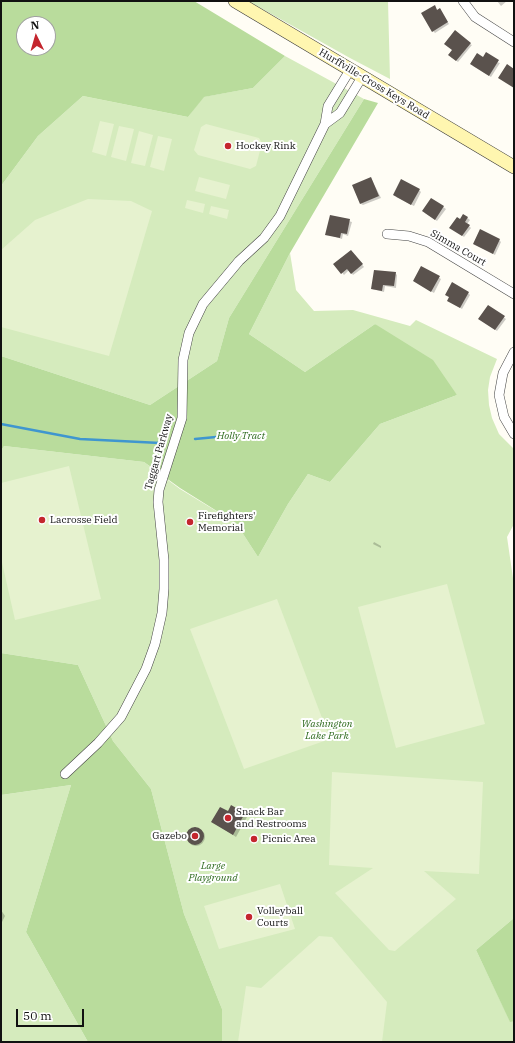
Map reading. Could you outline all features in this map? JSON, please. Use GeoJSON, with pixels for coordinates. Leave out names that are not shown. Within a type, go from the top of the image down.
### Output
{"type":"FeatureCollection","features":[{"type":"Feature","properties":{"kind":"main road","name":"Hurffville-Cross Keys Road"},"geometry":{"type":"LineString","coordinates":[[235,1],[514,167]]}},
{"type":"Feature","properties":{"kind":"street"},"geometry":{"type":"LineString","coordinates":[[463,1],[475,17],[514,42]]}},
{"type":"Feature","properties":{"kind":"street","name":"Taggart Parkway"},"geometry":{"type":"LineString","coordinates":[[65,774],[98,743],[121,717],[146,669],[155,644],[162,613],[164,589],[164,560],[158,502],[159,490],[182,418],[183,360],[189,333],[203,304],[239,261],[264,238],[280,216],[325,124],[328,106],[350,70]]}},
{"type":"Feature","properties":{"kind":"street","name":"Taggart Parkway"},"geometry":{"type":"LineString","coordinates":[[325,124],[340,113],[362,77]]}},
{"type":"Feature","properties":{"kind":"street","name":"Simma Court"},"geometry":{"type":"LineString","coordinates":[[387,234],[409,236],[428,242],[514,294]]}},
{"type":"Feature","properties":{"kind":"street"},"geometry":{"type":"LineString","coordinates":[[514,352],[503,373],[499,395],[504,417],[514,434]]}},
{"type":"Feature","properties":{"kind":"green space"},"geometry":{"type":"Polygon","coordinates":[[[1,1],[194,1],[285,56],[253,88],[204,97],[188,117],[83,96],[38,136],[1,186],[1,1]]]}},
{"type":"Feature","properties":{"kind":"green space"},"geometry":{"type":"Polygon","coordinates":[[[248,1],[388,1],[390,79],[350,58],[248,1]]]}},
{"type":"Feature","properties":{"kind":"green space"},"geometry":{"type":"Polygon","coordinates":[[[285,56],[364,99],[229,318],[217,361],[150,405],[1,356],[1,186],[38,136],[83,96],[188,117],[203,97],[253,88],[285,56]]]}},
{"type":"Feature","properties":{"kind":"green space","name":"Holly Tract"},"geometry":{"type":"Polygon","coordinates":[[[364,99],[378,103],[290,253],[249,334],[305,372],[375,324],[433,360],[457,395],[380,424],[330,482],[308,474],[288,504],[258,557],[236,523],[180,488],[144,462],[4,446],[1,451],[1,356],[150,405],[217,361],[229,318],[364,99]]]}},
{"type":"Feature","properties":{"kind":"green space"},"geometry":{"type":"Polygon","coordinates":[[[100,121],[114,124],[106,156],[92,152],[100,121]]]}},
{"type":"Feature","properties":{"kind":"green space","name":"Hockey Rink"},"geometry":{"type":"Polygon","coordinates":[[[206,124],[259,138],[262,143],[256,166],[250,169],[198,155],[194,150],[201,127],[206,124]]]}},
{"type":"Feature","properties":{"kind":"green space"},"geometry":{"type":"Polygon","coordinates":[[[119,126],[134,129],[126,161],[111,157],[119,126]]]}},
{"type":"Feature","properties":{"kind":"green space"},"geometry":{"type":"Polygon","coordinates":[[[139,131],[153,135],[145,166],[131,163],[139,131]]]}},
{"type":"Feature","properties":{"kind":"green space"},"geometry":{"type":"Polygon","coordinates":[[[158,136],[172,139],[164,171],[150,167],[158,136]]]}},
{"type":"Feature","properties":{"kind":"green space"},"geometry":{"type":"Polygon","coordinates":[[[199,177],[230,185],[226,199],[195,191],[199,177]]]}},
{"type":"Feature","properties":{"kind":"green space"},"geometry":{"type":"Polygon","coordinates":[[[88,199],[131,201],[152,211],[109,356],[1,327],[1,250],[35,220],[88,199]]]}},
{"type":"Feature","properties":{"kind":"green space"},"geometry":{"type":"Polygon","coordinates":[[[187,200],[205,204],[203,213],[185,208],[187,200]]]}},
{"type":"Feature","properties":{"kind":"green space"},"geometry":{"type":"Polygon","coordinates":[[[211,206],[229,210],[227,219],[209,214],[211,206]]]}},
{"type":"Feature","properties":{"kind":"green space","name":"Washington Lake Park"},"geometry":{"type":"Polygon","coordinates":[[[290,253],[296,290],[314,311],[353,310],[410,326],[416,320],[497,359],[490,377],[488,390],[489,405],[492,418],[499,434],[514,449],[514,524],[507,537],[514,585],[514,918],[476,950],[510,1021],[514,1021],[514,1042],[222,1042],[222,1009],[184,914],[151,789],[113,741],[78,665],[1,653],[1,451],[4,446],[144,462],[180,489],[236,523],[258,557],[288,504],[308,474],[330,482],[380,424],[457,395],[375,324],[305,372],[249,334],[290,253]]]}},
{"type":"Feature","properties":{"kind":"green space","name":"Lacrosse Field"},"geometry":{"type":"Polygon","coordinates":[[[69,466],[101,599],[15,620],[1,558],[1,483],[69,466]]]}},
{"type":"Feature","properties":{"kind":"green space"},"geometry":{"type":"Polygon","coordinates":[[[447,584],[485,724],[396,748],[358,607],[447,584]]]}},
{"type":"Feature","properties":{"kind":"green space"},"geometry":{"type":"Polygon","coordinates":[[[277,599],[330,739],[244,769],[190,629],[277,599]]]}},
{"type":"Feature","properties":{"kind":"green space"},"geometry":{"type":"Polygon","coordinates":[[[1,653],[78,665],[113,741],[151,789],[184,914],[222,1009],[222,1042],[88,1042],[26,932],[71,785],[1,795],[1,653]]]}},
{"type":"Feature","properties":{"kind":"green space"},"geometry":{"type":"Polygon","coordinates":[[[332,772],[483,782],[479,874],[424,871],[456,899],[395,951],[389,950],[335,893],[373,868],[329,865],[332,772]]]}},
{"type":"Feature","properties":{"kind":"green space"},"geometry":{"type":"Polygon","coordinates":[[[71,785],[26,932],[88,1042],[1,1042],[1,795],[71,785]]]}},
{"type":"Feature","properties":{"kind":"green space","name":"Volleyball Courts"},"geometry":{"type":"Polygon","coordinates":[[[280,884],[295,929],[219,949],[204,906],[280,884]]]}},
{"type":"Feature","properties":{"kind":"green space"},"geometry":{"type":"Polygon","coordinates":[[[514,918],[514,1021],[510,1022],[476,950],[514,918]]]}},
{"type":"Feature","properties":{"kind":"green space"},"geometry":{"type":"Polygon","coordinates":[[[319,936],[332,937],[387,1002],[382,1042],[238,1042],[246,986],[261,988],[319,936]]]}},
{"type":"Feature","properties":{"kind":"building"},"geometry":{"type":"Polygon","coordinates":[[[435,5],[437,10],[440,8],[448,22],[432,32],[421,13],[435,5]]]}},
{"type":"Feature","properties":{"kind":"building"},"geometry":{"type":"Polygon","coordinates":[[[455,30],[471,43],[456,61],[448,55],[452,50],[444,44],[455,30]]]}},
{"type":"Feature","properties":{"kind":"building"},"geometry":{"type":"Polygon","coordinates":[[[486,52],[499,60],[489,76],[470,64],[477,53],[483,57],[486,52]]]}},
{"type":"Feature","properties":{"kind":"building"},"geometry":{"type":"Polygon","coordinates":[[[507,64],[514,69],[514,88],[498,78],[507,64]]]}},
{"type":"Feature","properties":{"kind":"building"},"geometry":{"type":"Polygon","coordinates":[[[371,177],[379,196],[360,204],[352,185],[371,177]]]}},
{"type":"Feature","properties":{"kind":"building"},"geometry":{"type":"Polygon","coordinates":[[[401,179],[420,189],[411,205],[393,195],[401,179]]]}},
{"type":"Feature","properties":{"kind":"building"},"geometry":{"type":"Polygon","coordinates":[[[431,198],[444,206],[435,220],[422,211],[431,198]]]}},
{"type":"Feature","properties":{"kind":"building"},"geometry":{"type":"Polygon","coordinates":[[[463,214],[468,217],[465,222],[470,225],[462,236],[449,228],[457,217],[460,219],[463,214]]]}},
{"type":"Feature","properties":{"kind":"building"},"geometry":{"type":"Polygon","coordinates":[[[330,215],[350,219],[347,234],[341,233],[340,238],[325,235],[330,215]]]}},
{"type":"Feature","properties":{"kind":"building"},"geometry":{"type":"Polygon","coordinates":[[[480,229],[500,239],[493,254],[473,244],[480,229]]]}},
{"type":"Feature","properties":{"kind":"building"},"geometry":{"type":"Polygon","coordinates":[[[351,250],[363,264],[351,274],[347,269],[341,274],[333,264],[351,250]]]}},
{"type":"Feature","properties":{"kind":"building"},"geometry":{"type":"Polygon","coordinates":[[[421,266],[440,276],[431,292],[413,281],[421,266]]]}},
{"type":"Feature","properties":{"kind":"building"},"geometry":{"type":"Polygon","coordinates":[[[374,270],[396,272],[394,286],[383,285],[382,291],[371,289],[374,270]]]}},
{"type":"Feature","properties":{"kind":"building"},"geometry":{"type":"Polygon","coordinates":[[[452,282],[469,292],[460,308],[447,301],[449,297],[445,295],[452,282]]]}},
{"type":"Feature","properties":{"kind":"building"},"geometry":{"type":"Polygon","coordinates":[[[488,305],[505,316],[495,330],[478,319],[488,305]]]}},
{"type":"Feature","properties":{"kind":"building","name":"Snack Bar and Restrooms"},"geometry":{"type":"Polygon","coordinates":[[[231,805],[245,813],[233,835],[211,822],[220,807],[228,811],[231,805]]]}},
{"type":"Feature","properties":{"kind":"building","name":"Gazebo"},"geometry":{"type":"Polygon","coordinates":[[[195,827],[201,830],[204,836],[201,842],[195,845],[189,842],[186,836],[189,830],[195,827]]]}},
{"type":"Feature","properties":{"kind":"waterway"},"geometry":{"type":"LineString","coordinates":[[1,424],[80,439],[160,443]]}},
{"type":"Feature","properties":{"kind":"waterway"},"geometry":{"type":"LineString","coordinates":[[195,439],[216,437]]}},
{"type":"Feature","properties":{"kind":"place","name":"Hockey Rink"},"geometry":{"type":"Point","coordinates":[228,146]}},
{"type":"Feature","properties":{"kind":"place","name":"Lacrosse Field"},"geometry":{"type":"Point","coordinates":[42,520]}},
{"type":"Feature","properties":{"kind":"place","name":"Firefighters' Memorial"},"geometry":{"type":"Point","coordinates":[190,522]}},
{"type":"Feature","properties":{"kind":"place","name":"Snack Bar and Restrooms"},"geometry":{"type":"Point","coordinates":[228,818]}},
{"type":"Feature","properties":{"kind":"place","name":"Gazebo"},"geometry":{"type":"Point","coordinates":[195,836]}},
{"type":"Feature","properties":{"kind":"place","name":"Picnic Area"},"geometry":{"type":"Point","coordinates":[254,839]}},
{"type":"Feature","properties":{"kind":"place","name":"Volleyball Courts"},"geometry":{"type":"Point","coordinates":[249,917]}},
{"type":"Feature","properties":{"kind":"park label","name":"Large Playground"},"geometry":{"type":"Point","coordinates":[213,872]}}]}
